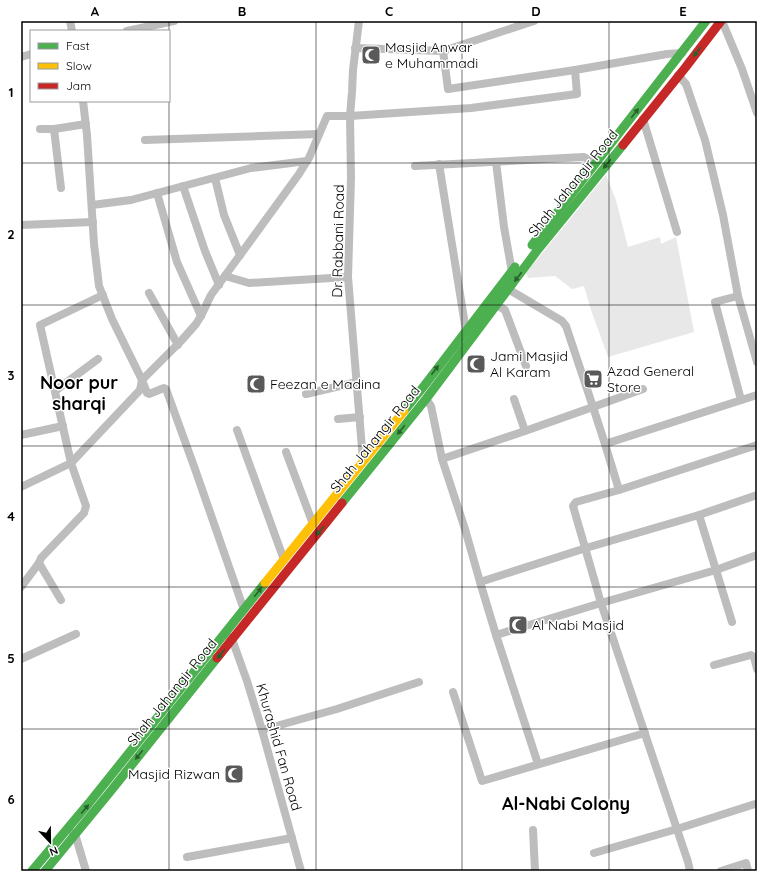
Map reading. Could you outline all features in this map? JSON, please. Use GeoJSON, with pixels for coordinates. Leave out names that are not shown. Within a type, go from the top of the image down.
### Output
{"type":"FeatureCollection","features":[{"type":"Feature","properties":{"kind":"street"},"geometry":{"type":"LineString","coordinates":[[131,30],[170,21]]}},
{"type":"Feature","properties":{"kind":"street","name":"Dr. Rabbani Road"},"geometry":{"type":"LineString","coordinates":[[359,21],[350,116],[351,178],[348,278],[363,461]]}},
{"type":"Feature","properties":{"kind":"street"},"geometry":{"type":"LineString","coordinates":[[356,48],[443,50],[534,21]]}},
{"type":"Feature","properties":{"kind":"street","name":"Shah Jahangir Road"},"geometry":{"type":"LineString","coordinates":[[229,637],[244,610],[424,386],[706,21]]}},
{"type":"Feature","properties":{"kind":"street"},"geometry":{"type":"LineString","coordinates":[[722,21],[742,69],[757,112]]}},
{"type":"Feature","properties":{"kind":"street","name":"Shah Jahangir Road"},"geometry":{"type":"LineString","coordinates":[[229,637],[426,399],[536,252],[722,21]]}},
{"type":"Feature","properties":{"kind":"street"},"geometry":{"type":"LineString","coordinates":[[443,50],[448,89],[575,70],[667,54],[682,53]]}},
{"type":"Feature","properties":{"kind":"street"},"geometry":{"type":"LineString","coordinates":[[21,488],[71,463],[140,390],[142,380],[178,345],[196,324],[211,295],[224,276],[299,174],[327,116],[350,116],[471,108],[577,94],[575,70]]}},
{"type":"Feature","properties":{"kind":"street"},"geometry":{"type":"LineString","coordinates":[[678,75],[686,84],[705,140],[724,215],[738,296],[757,362]]}},
{"type":"Feature","properties":{"kind":"street"},"geometry":{"type":"LineString","coordinates":[[82,102],[88,135],[94,244],[99,286],[112,319],[148,394],[164,388],[166,389],[244,610]]}},
{"type":"Feature","properties":{"kind":"street"},"geometry":{"type":"LineString","coordinates":[[643,120],[677,232]]}},
{"type":"Feature","properties":{"kind":"street"},"geometry":{"type":"LineString","coordinates":[[40,129],[54,129],[86,124]]}},
{"type":"Feature","properties":{"kind":"street"},"geometry":{"type":"LineString","coordinates":[[54,129],[61,188]]}},
{"type":"Feature","properties":{"kind":"street"},"geometry":{"type":"LineString","coordinates":[[145,140],[319,134]]}},
{"type":"Feature","properties":{"kind":"street"},"geometry":{"type":"LineString","coordinates":[[415,166],[584,157],[596,163]]}},
{"type":"Feature","properties":{"kind":"street"},"geometry":{"type":"LineString","coordinates":[[92,205],[131,200],[251,168],[307,160]]}},
{"type":"Feature","properties":{"kind":"street"},"geometry":{"type":"LineString","coordinates":[[496,162],[504,227],[512,272]]}},
{"type":"Feature","properties":{"kind":"street"},"geometry":{"type":"LineString","coordinates":[[439,164],[466,331]]}},
{"type":"Feature","properties":{"kind":"street"},"geometry":{"type":"LineString","coordinates":[[215,178],[224,215],[240,255]]}},
{"type":"Feature","properties":{"kind":"street"},"geometry":{"type":"LineString","coordinates":[[183,186],[205,251],[219,285]]}},
{"type":"Feature","properties":{"kind":"street"},"geometry":{"type":"LineString","coordinates":[[156,193],[177,262],[201,316]]}},
{"type":"Feature","properties":{"kind":"street"},"geometry":{"type":"LineString","coordinates":[[21,225],[93,222]]}},
{"type":"Feature","properties":{"kind":"street"},"geometry":{"type":"LineString","coordinates":[[224,276],[249,283],[348,278]]}},
{"type":"Feature","properties":{"kind":"street"},"geometry":{"type":"LineString","coordinates":[[508,289],[562,321],[566,326],[619,490]]}},
{"type":"Feature","properties":{"kind":"street"},"geometry":{"type":"LineString","coordinates":[[149,293],[178,345]]}},
{"type":"Feature","properties":{"kind":"street"},"geometry":{"type":"LineString","coordinates":[[21,587],[41,558],[84,513],[86,506],[71,463],[40,325],[103,295]]}},
{"type":"Feature","properties":{"kind":"street"},"geometry":{"type":"LineString","coordinates":[[738,296],[715,302],[741,400]]}},
{"type":"Feature","properties":{"kind":"street"},"geometry":{"type":"LineString","coordinates":[[497,305],[505,310],[526,366]]}},
{"type":"Feature","properties":{"kind":"street"},"geometry":{"type":"LineString","coordinates":[[55,391],[98,359]]}},
{"type":"Feature","properties":{"kind":"street"},"geometry":{"type":"LineString","coordinates":[[306,394],[357,382]]}},
{"type":"Feature","properties":{"kind":"street"},"geometry":{"type":"LineString","coordinates":[[442,459],[643,389]]}},
{"type":"Feature","properties":{"kind":"street"},"geometry":{"type":"LineString","coordinates":[[605,444],[757,395]]}},
{"type":"Feature","properties":{"kind":"street"},"geometry":{"type":"LineString","coordinates":[[426,399],[431,406],[442,459],[465,528],[496,635],[538,764]]}},
{"type":"Feature","properties":{"kind":"street"},"geometry":{"type":"LineString","coordinates":[[514,399],[525,431]]}},
{"type":"Feature","properties":{"kind":"street"},"geometry":{"type":"LineString","coordinates":[[338,419],[360,417]]}},
{"type":"Feature","properties":{"kind":"street"},"geometry":{"type":"LineString","coordinates":[[21,435],[63,426]]}},
{"type":"Feature","properties":{"kind":"street"},"geometry":{"type":"LineString","coordinates":[[237,430],[284,560]]}},
{"type":"Feature","properties":{"kind":"street"},"geometry":{"type":"LineString","coordinates":[[690,871],[601,603],[573,506],[576,502],[619,490],[757,445]]}},
{"type":"Feature","properties":{"kind":"street"},"geometry":{"type":"LineString","coordinates":[[286,452],[313,524]]}},
{"type":"Feature","properties":{"kind":"street"},"geometry":{"type":"LineString","coordinates":[[480,582],[586,548],[698,515],[757,495]]}},
{"type":"Feature","properties":{"kind":"street"},"geometry":{"type":"LineString","coordinates":[[698,515],[732,622]]}},
{"type":"Feature","properties":{"kind":"street"},"geometry":{"type":"LineString","coordinates":[[496,635],[716,570],[757,555]]}},
{"type":"Feature","properties":{"kind":"street"},"geometry":{"type":"LineString","coordinates":[[39,563],[61,600]]}},
{"type":"Feature","properties":{"kind":"street"},"geometry":{"type":"LineString","coordinates":[[21,659],[76,634]]}},
{"type":"Feature","properties":{"kind":"street"},"geometry":{"type":"LineString","coordinates":[[45,871],[72,832],[229,637]]}},
{"type":"Feature","properties":{"kind":"street","name":"Khurashid Fan Road"},"geometry":{"type":"LineString","coordinates":[[229,637],[247,681],[302,871]]}},
{"type":"Feature","properties":{"kind":"street"},"geometry":{"type":"LineString","coordinates":[[714,665],[751,655],[754,657],[757,669]]}},
{"type":"Feature","properties":{"kind":"street"},"geometry":{"type":"LineString","coordinates":[[262,730],[337,709],[419,682]]}},
{"type":"Feature","properties":{"kind":"street"},"geometry":{"type":"LineString","coordinates":[[453,692],[482,781],[645,733]]}},
{"type":"Feature","properties":{"kind":"street"},"geometry":{"type":"LineString","coordinates":[[594,853],[677,829],[755,804]]}},
{"type":"Feature","properties":{"kind":"street"},"geometry":{"type":"LineString","coordinates":[[533,830],[535,871]]}},
{"type":"Feature","properties":{"kind":"street"},"geometry":{"type":"LineString","coordinates":[[32,871],[72,832]]}},
{"type":"Feature","properties":{"kind":"street"},"geometry":{"type":"LineString","coordinates":[[72,832],[86,871]]}},
{"type":"Feature","properties":{"kind":"street"},"geometry":{"type":"LineString","coordinates":[[187,857],[292,838]]}},
{"type":"Feature","properties":{"kind":"street"},"geometry":{"type":"LineString","coordinates":[[721,871],[746,862],[748,871]]}},
{"type":"Feature","properties":{"kind":"shaded area"},"geometry":{"type":"Polygon","coordinates":[[[606,175],[616,200],[628,247],[660,237],[661,244],[676,237],[694,332],[608,357],[584,286],[572,289],[555,276],[528,278],[526,273],[606,175]]]}},
{"type":"Feature","properties":{"kind":"traffic: fast"},"geometry":{"type":"LineString","coordinates":[[532,245],[706,21]]}},
{"type":"Feature","properties":{"kind":"traffic: fast"},"geometry":{"type":"LineString","coordinates":[[342,503],[426,399],[536,252],[623,145]]}},
{"type":"Feature","properties":{"kind":"traffic: fast"},"geometry":{"type":"LineString","coordinates":[[404,411],[515,267]]}},
{"type":"Feature","properties":{"kind":"traffic: fast"},"geometry":{"type":"LineString","coordinates":[[32,871],[89,803],[265,583]]}},
{"type":"Feature","properties":{"kind":"traffic: fast"},"geometry":{"type":"LineString","coordinates":[[45,871],[217,658]]}},
{"type":"Feature","properties":{"kind":"traffic: slow"},"geometry":{"type":"LineString","coordinates":[[265,583],[404,411]]}},
{"type":"Feature","properties":{"kind":"traffic: jam"},"geometry":{"type":"LineString","coordinates":[[623,145],[721,21]]}},
{"type":"Feature","properties":{"kind":"traffic: jam"},"geometry":{"type":"LineString","coordinates":[[217,658],[342,503]]}},
{"type":"Feature","properties":{"kind":"place","name":"Masjid Anwar e Muhammadi"},"geometry":{"type":"Point","coordinates":[371,55]}},
{"type":"Feature","properties":{"kind":"place","name":"Jami Masjid Al Karam"},"geometry":{"type":"Point","coordinates":[476,364]}},
{"type":"Feature","properties":{"kind":"place","name":"Azad General Store"},"geometry":{"type":"Point","coordinates":[593,379]}},
{"type":"Feature","properties":{"kind":"place","name":"Feezan e Madina"},"geometry":{"type":"Point","coordinates":[256,384]}},
{"type":"Feature","properties":{"kind":"place","name":"Al Nabi Masjid"},"geometry":{"type":"Point","coordinates":[518,625]}},
{"type":"Feature","properties":{"kind":"place","name":"Masjid Rizwan"},"geometry":{"type":"Point","coordinates":[234,774]}},
{"type":"Feature","properties":{"kind":"district","name":"Noor pur sharqi"},"geometry":{"type":"Point","coordinates":[79,393]}},
{"type":"Feature","properties":{"kind":"district","name":"Al-Nabi Colony"},"geometry":{"type":"Point","coordinates":[566,804]}}]}
